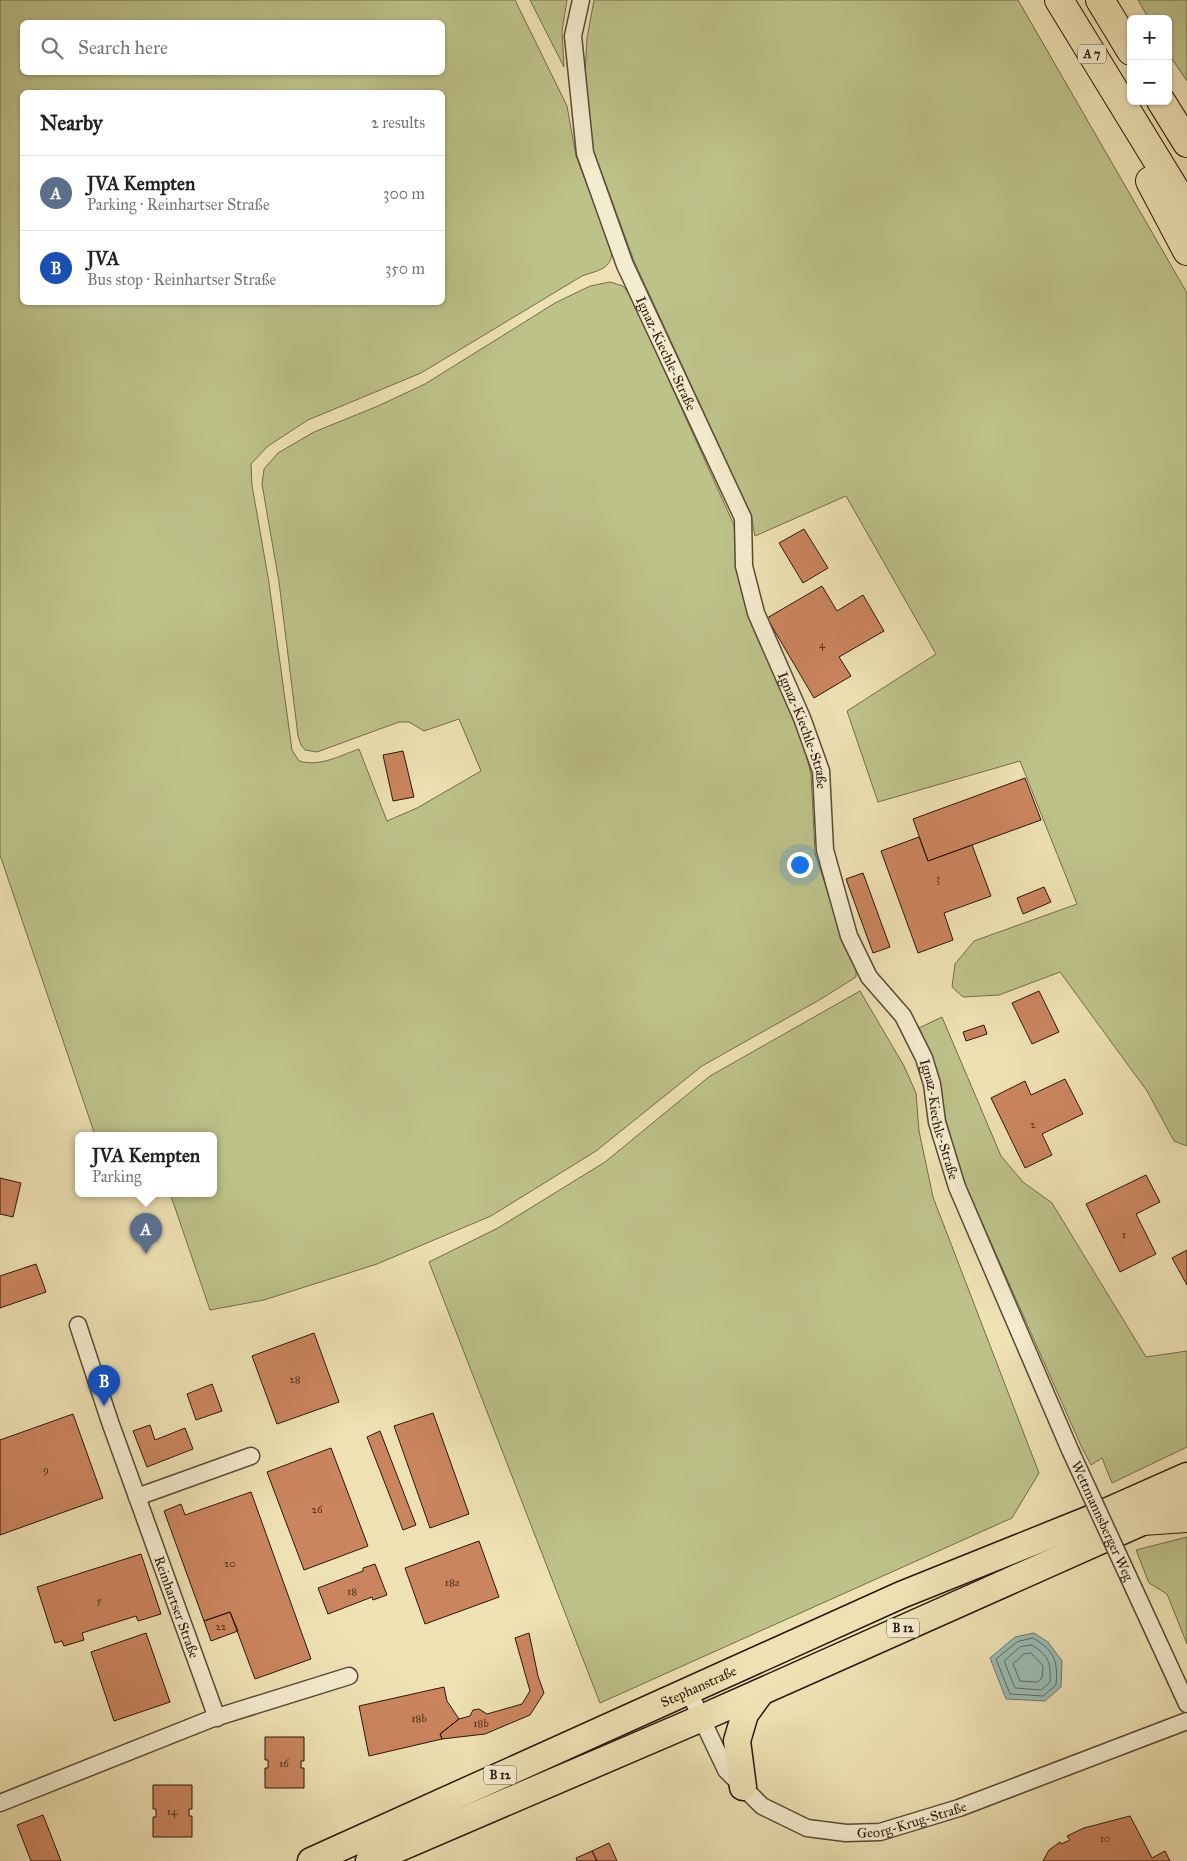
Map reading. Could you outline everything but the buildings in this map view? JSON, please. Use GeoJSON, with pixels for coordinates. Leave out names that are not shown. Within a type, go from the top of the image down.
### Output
{"type":"FeatureCollection","features":[{"type":"Feature","properties":{"kind":"highway","name":"A 7"},"geometry":{"type":"LineString","coordinates":[[1059,0],[1187,209]]}},
{"type":"Feature","properties":{"kind":"highway","name":"A 7"},"geometry":{"type":"LineString","coordinates":[[1100,0],[1127,44]]}},
{"type":"Feature","properties":{"kind":"highway"},"geometry":{"type":"LineString","coordinates":[[1163,105],[1187,143]]}},
{"type":"Feature","properties":{"kind":"highway"},"geometry":{"type":"LineString","coordinates":[[1125,109],[1139,160],[1187,251]]}},
{"type":"Feature","properties":{"kind":"highway"},"geometry":{"type":"LineString","coordinates":[[1143,1521],[1187,1518]]}},
{"type":"Feature","properties":{"kind":"main road","name":"Stephanstraße"},"geometry":{"type":"LineString","coordinates":[[311,1861],[901,1595],[1090,1520],[1187,1476]]}},
{"type":"Feature","properties":{"kind":"main road","name":"B 12"},"geometry":{"type":"LineString","coordinates":[[1143,1521],[1187,1502]]}},
{"type":"Feature","properties":{"kind":"main road","name":"Stephanstraße"},"geometry":{"type":"LineString","coordinates":[[370,1861],[702,1718],[1143,1521]]}},
{"type":"Feature","properties":{"kind":"main road"},"geometry":{"type":"LineString","coordinates":[[743,1787],[737,1741],[745,1714],[760,1692]]}},
{"type":"Feature","properties":{"kind":"street","name":"Ignaz-Kiechle-Straße"},"geometry":{"type":"LineString","coordinates":[[580,0],[573,36],[585,153],[625,265],[743,518],[744,566],[756,613],[802,718],[821,771],[826,850],[848,936],[869,977],[903,1016],[924,1058],[932,1084],[937,1122],[957,1187],[1070,1450]]}},
{"type":"Feature","properties":{"kind":"street","name":"Reinhartser Straße"},"geometry":{"type":"LineString","coordinates":[[78,1325],[110,1422],[217,1718]]}},
{"type":"Feature","properties":{"kind":"street","name":"Wettmannsberger Weg"},"geometry":{"type":"LineString","coordinates":[[1070,1450],[1187,1704]]}},
{"type":"Feature","properties":{"kind":"street"},"geometry":{"type":"LineString","coordinates":[[137,1497],[251,1456]]}},
{"type":"Feature","properties":{"kind":"street"},"geometry":{"type":"LineString","coordinates":[[0,1803],[217,1718],[349,1676]]}},
{"type":"Feature","properties":{"kind":"street","name":"Georg-Krug-Straße"},"geometry":{"type":"LineString","coordinates":[[689,1692],[726,1770],[762,1806],[807,1828],[846,1833],[880,1832],[959,1808],[1187,1721]]}},
{"type":"Feature","properties":{"kind":"green space"},"geometry":{"type":"Polygon","coordinates":[[[0,0],[515,0],[567,106],[576,156],[612,250],[610,262],[599,270],[582,276],[421,373],[308,420],[268,446],[251,464],[252,485],[269,583],[292,750],[299,761],[314,763],[329,760],[359,749],[387,821],[417,808],[481,771],[459,719],[424,731],[409,722],[399,722],[317,752],[305,750],[301,745],[298,736],[279,582],[262,484],[264,469],[278,453],[314,432],[378,406],[425,384],[555,303],[590,286],[610,282],[623,286],[631,296],[734,525],[737,568],[748,616],[797,720],[811,774],[815,853],[843,940],[856,968],[856,977],[821,999],[702,1066],[596,1151],[491,1216],[377,1264],[264,1300],[210,1310],[171,1197],[217,1197],[217,1132],[94,1132],[0,855],[0,0]]]}},
{"type":"Feature","properties":{"kind":"green space"},"geometry":{"type":"Polygon","coordinates":[[[530,0],[567,0],[562,31],[564,67],[530,0]]]}},
{"type":"Feature","properties":{"kind":"green space"},"geometry":{"type":"Polygon","coordinates":[[[594,0],[1018,0],[1187,293],[1187,1146],[1174,1141],[1147,1091],[1060,972],[999,995],[963,997],[952,987],[955,964],[974,941],[1077,904],[1020,761],[878,802],[847,711],[936,654],[846,496],[755,536],[751,515],[634,261],[594,152],[584,95],[587,38],[594,0]]]}},
{"type":"Feature","properties":{"kind":"green space"},"geometry":{"type":"Polygon","coordinates":[[[1138,0],[1187,0],[1187,81],[1172,59],[1172,15],[1147,15],[1138,0]]]}},
{"type":"Feature","properties":{"kind":"green space"},"geometry":{"type":"Polygon","coordinates":[[[860,991],[904,1066],[916,1093],[919,1131],[933,1197],[1039,1473],[1012,1518],[600,1703],[429,1262],[498,1228],[605,1162],[710,1076],[860,991]]]}},
{"type":"Feature","properties":{"kind":"green space"},"geometry":{"type":"Polygon","coordinates":[[[942,1017],[1001,1156],[1023,1182],[1052,1203],[1146,1357],[1187,1351],[1187,1447],[1112,1483],[1102,1458],[1091,1465],[1082,1448],[965,1184],[946,1121],[931,1055],[919,1028],[942,1017]]]}},
{"type":"Feature","properties":{"kind":"green space"},"geometry":{"type":"Polygon","coordinates":[[[1187,1537],[1187,1644],[1167,1594],[1149,1583],[1136,1550],[1187,1537]]]}},
{"type":"Feature","properties":{"kind":"water"},"geometry":{"type":"Polygon","coordinates":[[[1034,1633],[1048,1642],[1062,1661],[1061,1687],[1045,1701],[1006,1699],[990,1658],[1015,1637],[1034,1633]]]}},
{"type":"Feature","properties":{"kind":"place","name":"JVA Kempten"},"geometry":{"type":"Point","coordinates":[146,1254]}},
{"type":"Feature","properties":{"kind":"place","name":"JVA"},"geometry":{"type":"Point","coordinates":[104,1406]}}]}
